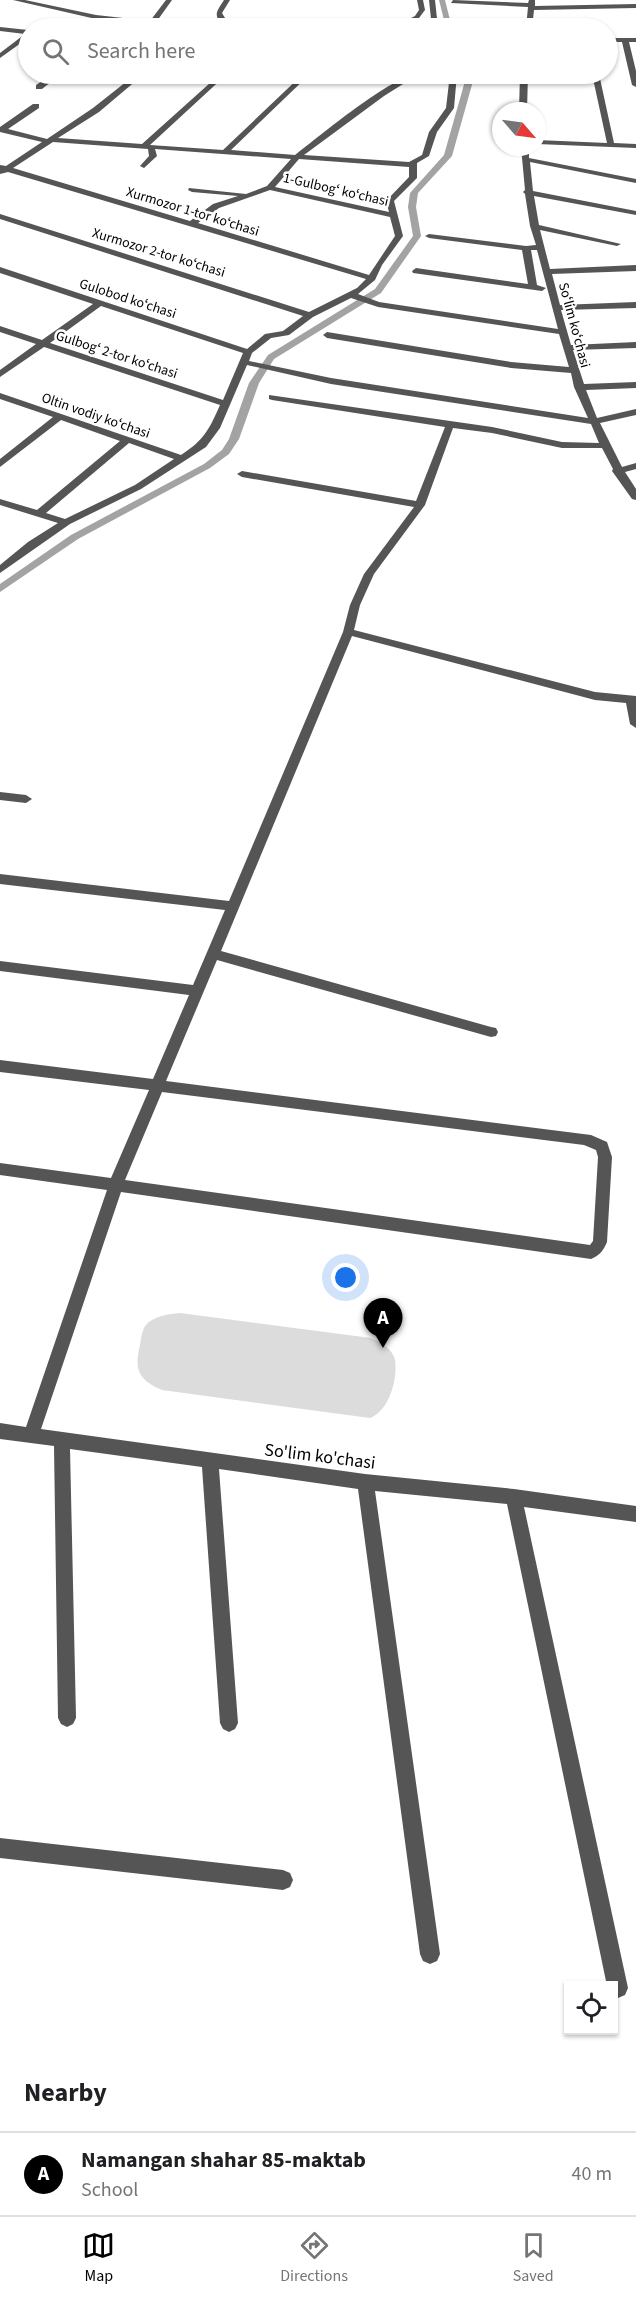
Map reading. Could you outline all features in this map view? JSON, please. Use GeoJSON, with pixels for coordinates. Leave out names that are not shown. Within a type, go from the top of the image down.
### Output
{"type":"FeatureCollection","features":[{"type":"Feature","properties":{"kind":"street"},"geometry":{"type":"LineString","coordinates":[[16,0],[103,18]]}},
{"type":"Feature","properties":{"kind":"street"},"geometry":{"type":"LineString","coordinates":[[155,18],[170,0]]}},
{"type":"Feature","properties":{"kind":"street"},"geometry":{"type":"LineString","coordinates":[[220,18],[219,13],[228,0]]}},
{"type":"Feature","properties":{"kind":"street"},"geometry":{"type":"LineString","coordinates":[[415,18],[422,10],[420,0]]}},
{"type":"Feature","properties":{"kind":"street"},"geometry":{"type":"LineString","coordinates":[[432,0],[434,18]]}},
{"type":"Feature","properties":{"kind":"street"},"geometry":{"type":"LineString","coordinates":[[453,3],[636,6]]}},
{"type":"Feature","properties":{"kind":"street"},"geometry":{"type":"LineString","coordinates":[[0,29],[18,32]]}},
{"type":"Feature","properties":{"kind":"street"},"geometry":{"type":"LineString","coordinates":[[618,40],[636,40]]}},
{"type":"Feature","properties":{"kind":"street"},"geometry":{"type":"LineString","coordinates":[[625,40],[636,85]]}},
{"type":"Feature","properties":{"kind":"street"},"geometry":{"type":"LineString","coordinates":[[0,56],[18,41]]}},
{"type":"Feature","properties":{"kind":"street"},"geometry":{"type":"LineString","coordinates":[[39,87],[43,84]]}},
{"type":"Feature","properties":{"kind":"street"},"geometry":{"type":"LineString","coordinates":[[2,170],[96,110],[128,84]]}},
{"type":"Feature","properties":{"kind":"street"},"geometry":{"type":"LineString","coordinates":[[148,146],[213,84]]}},
{"type":"Feature","properties":{"kind":"street"},"geometry":{"type":"LineString","coordinates":[[225,152],[296,84]]}},
{"type":"Feature","properties":{"kind":"street"},"geometry":{"type":"LineString","coordinates":[[192,224],[216,206],[270,188],[297,157],[381,94],[398,84]]}},
{"type":"Feature","properties":{"kind":"street"},"geometry":{"type":"LineString","coordinates":[[1,567],[66,522],[138,487],[183,459],[209,438],[246,362],[248,352],[268,336],[286,333],[310,315],[353,296],[372,278],[378,265],[399,236],[390,201],[425,164],[433,132],[450,108],[453,84]]}},
{"type":"Feature","properties":{"kind":"street"},"geometry":{"type":"LineString","coordinates":[[523,102],[524,84]]}},
{"type":"Feature","properties":{"kind":"street"},"geometry":{"type":"LineString","coordinates":[[597,84],[611,145]]}},
{"type":"Feature","properties":{"kind":"street"},"geometry":{"type":"LineString","coordinates":[[1,129],[36,106]]}},
{"type":"Feature","properties":{"kind":"street"},"geometry":{"type":"LineString","coordinates":[[1,129],[50,141],[425,164]]}},
{"type":"Feature","properties":{"kind":"street"},"geometry":{"type":"LineString","coordinates":[[546,142],[636,146]]}},
{"type":"Feature","properties":{"kind":"street"},"geometry":{"type":"LineString","coordinates":[[144,166],[153,156],[148,146]]}},
{"type":"Feature","properties":{"kind":"street"},"geometry":{"type":"LineString","coordinates":[[525,159],[636,181]]}},
{"type":"Feature","properties":{"kind":"street","name":"Soʻlim koʻchasi"},"geometry":{"type":"LineString","coordinates":[[525,159],[527,192],[534,226],[573,370],[604,445],[617,471],[636,497]]}},
{"type":"Feature","properties":{"kind":"street"},"geometry":{"type":"LineString","coordinates":[[412,165],[415,170],[413,178]]}},
{"type":"Feature","properties":{"kind":"street","name":"Xurmozor 1-tor koʻchasi"},"geometry":{"type":"LineString","coordinates":[[2,170],[372,278]]}},
{"type":"Feature","properties":{"kind":"street","name":"1-Gulbogʻ koʻchasi"},"geometry":{"type":"LineString","coordinates":[[270,188],[395,216]]}},
{"type":"Feature","properties":{"kind":"street"},"geometry":{"type":"LineString","coordinates":[[192,189],[247,195]]}},
{"type":"Feature","properties":{"kind":"street"},"geometry":{"type":"LineString","coordinates":[[527,192],[636,213]]}},
{"type":"Feature","properties":{"kind":"street","name":"Xurmozor 2-tor koʻchasi"},"geometry":{"type":"LineString","coordinates":[[0,216],[310,315]]}},
{"type":"Feature","properties":{"kind":"street"},"geometry":{"type":"LineString","coordinates":[[534,226],[617,244]]}},
{"type":"Feature","properties":{"kind":"street"},"geometry":{"type":"LineString","coordinates":[[429,236],[526,248],[540,247]]}},
{"type":"Feature","properties":{"kind":"street"},"geometry":{"type":"LineString","coordinates":[[526,248],[533,287]]}},
{"type":"Feature","properties":{"kind":"street"},"geometry":{"type":"LineString","coordinates":[[547,272],[636,268]]}},
{"type":"Feature","properties":{"kind":"street","name":"Gulobod koʻchasi"},"geometry":{"type":"LineString","coordinates":[[0,270],[248,352]]}},
{"type":"Feature","properties":{"kind":"street"},"geometry":{"type":"LineString","coordinates":[[416,271],[551,288]]}},
{"type":"Feature","properties":{"kind":"street"},"geometry":{"type":"LineString","coordinates":[[353,296],[563,332]]}},
{"type":"Feature","properties":{"kind":"street"},"geometry":{"type":"LineString","coordinates":[[0,374],[98,304]]}},
{"type":"Feature","properties":{"kind":"street"},"geometry":{"type":"LineString","coordinates":[[556,308],[636,304]]}},
{"type":"Feature","properties":{"kind":"street","name":"Gulbogʻ 2-tor koʻchasi"},"geometry":{"type":"LineString","coordinates":[[0,329],[226,404]]}},
{"type":"Feature","properties":{"kind":"street"},"geometry":{"type":"LineString","coordinates":[[327,335],[511,365],[573,370]]}},
{"type":"Feature","properties":{"kind":"street"},"geometry":{"type":"LineString","coordinates":[[568,348],[636,345]]}},
{"type":"Feature","properties":{"kind":"street"},"geometry":{"type":"LineString","coordinates":[[246,362],[331,381],[593,422],[636,412]]}},
{"type":"Feature","properties":{"kind":"street"},"geometry":{"type":"LineString","coordinates":[[579,387],[636,385]]}},
{"type":"Feature","properties":{"kind":"street","name":"Oltin vodiy koʻchasi"},"geometry":{"type":"LineString","coordinates":[[0,396],[183,459]]}},
{"type":"Feature","properties":{"kind":"street"},"geometry":{"type":"LineString","coordinates":[[272,397],[492,430],[546,443],[589,448],[604,445]]}},
{"type":"Feature","properties":{"kind":"street"},"geometry":{"type":"LineString","coordinates":[[0,464],[60,416]]}},
{"type":"Feature","properties":{"kind":"street"},"geometry":{"type":"LineString","coordinates":[[31,1435],[115,1187],[348,632],[355,605],[369,574],[420,504],[450,425]]}},
{"type":"Feature","properties":{"kind":"street"},"geometry":{"type":"LineString","coordinates":[[39,514],[127,440]]}},
{"type":"Feature","properties":{"kind":"street"},"geometry":{"type":"LineString","coordinates":[[617,471],[636,466]]}},
{"type":"Feature","properties":{"kind":"street"},"geometry":{"type":"LineString","coordinates":[[242,474],[420,504]]}},
{"type":"Feature","properties":{"kind":"street"},"geometry":{"type":"LineString","coordinates":[[0,502],[66,522]]}},
{"type":"Feature","properties":{"kind":"street"},"geometry":{"type":"LineString","coordinates":[[348,632],[556,687],[595,696],[634,700],[636,724]]}},
{"type":"Feature","properties":{"kind":"street"},"geometry":{"type":"LineString","coordinates":[[0,796],[26,799]]}},
{"type":"Feature","properties":{"kind":"street"},"geometry":{"type":"LineString","coordinates":[[0,879],[232,906]]}},
{"type":"Feature","properties":{"kind":"street"},"geometry":{"type":"LineString","coordinates":[[213,954],[491,1032]]}},
{"type":"Feature","properties":{"kind":"street"},"geometry":{"type":"LineString","coordinates":[[0,966],[197,991]]}},
{"type":"Feature","properties":{"kind":"street"},"geometry":{"type":"LineString","coordinates":[[0,1066],[598,1142],[605,1151],[606,1157],[599,1246],[591,1252],[115,1187],[0,1169]]}},
{"type":"Feature","properties":{"kind":"street","name":"So'lim ko'chasi"},"geometry":{"type":"LineString","coordinates":[[0,1431],[365,1482],[514,1497],[636,1514]]}},
{"type":"Feature","properties":{"kind":"street"},"geometry":{"type":"LineString","coordinates":[[62,1440],[67,1718]]}},
{"type":"Feature","properties":{"kind":"street"},"geometry":{"type":"LineString","coordinates":[[210,1461],[229,1723]]}},
{"type":"Feature","properties":{"kind":"street"},"geometry":{"type":"LineString","coordinates":[[365,1482],[430,1954]]}},
{"type":"Feature","properties":{"kind":"street"},"geometry":{"type":"LineString","coordinates":[[514,1497],[617,1981]]}},
{"type":"Feature","properties":{"kind":"street"},"geometry":{"type":"LineString","coordinates":[[0,1848],[283,1880]]}},
{"type":"Feature","properties":{"kind":"shaded area"},"geometry":{"type":"Polygon","coordinates":[[[180,1313],[371,1338],[386,1346],[394,1356],[396,1368],[391,1393],[382,1409],[370,1418],[162,1390],[148,1382],[140,1373],[138,1353],[142,1335],[145,1326],[152,1320],[180,1313]]]}},
{"type":"Feature","properties":{"kind":"waterway"},"geometry":{"type":"LineString","coordinates":[[442,0],[446,18]]}},
{"type":"Feature","properties":{"kind":"waterway"},"geometry":{"type":"LineString","coordinates":[[0,589],[74,537],[207,466],[226,452],[234,439],[254,383],[271,357],[378,291],[417,236],[412,207],[414,193],[448,156],[468,84]]}},
{"type":"Feature","properties":{"kind":"place","name":"Namangan shahar 85-maktab"},"geometry":{"type":"Point","coordinates":[383,1348]}}]}
